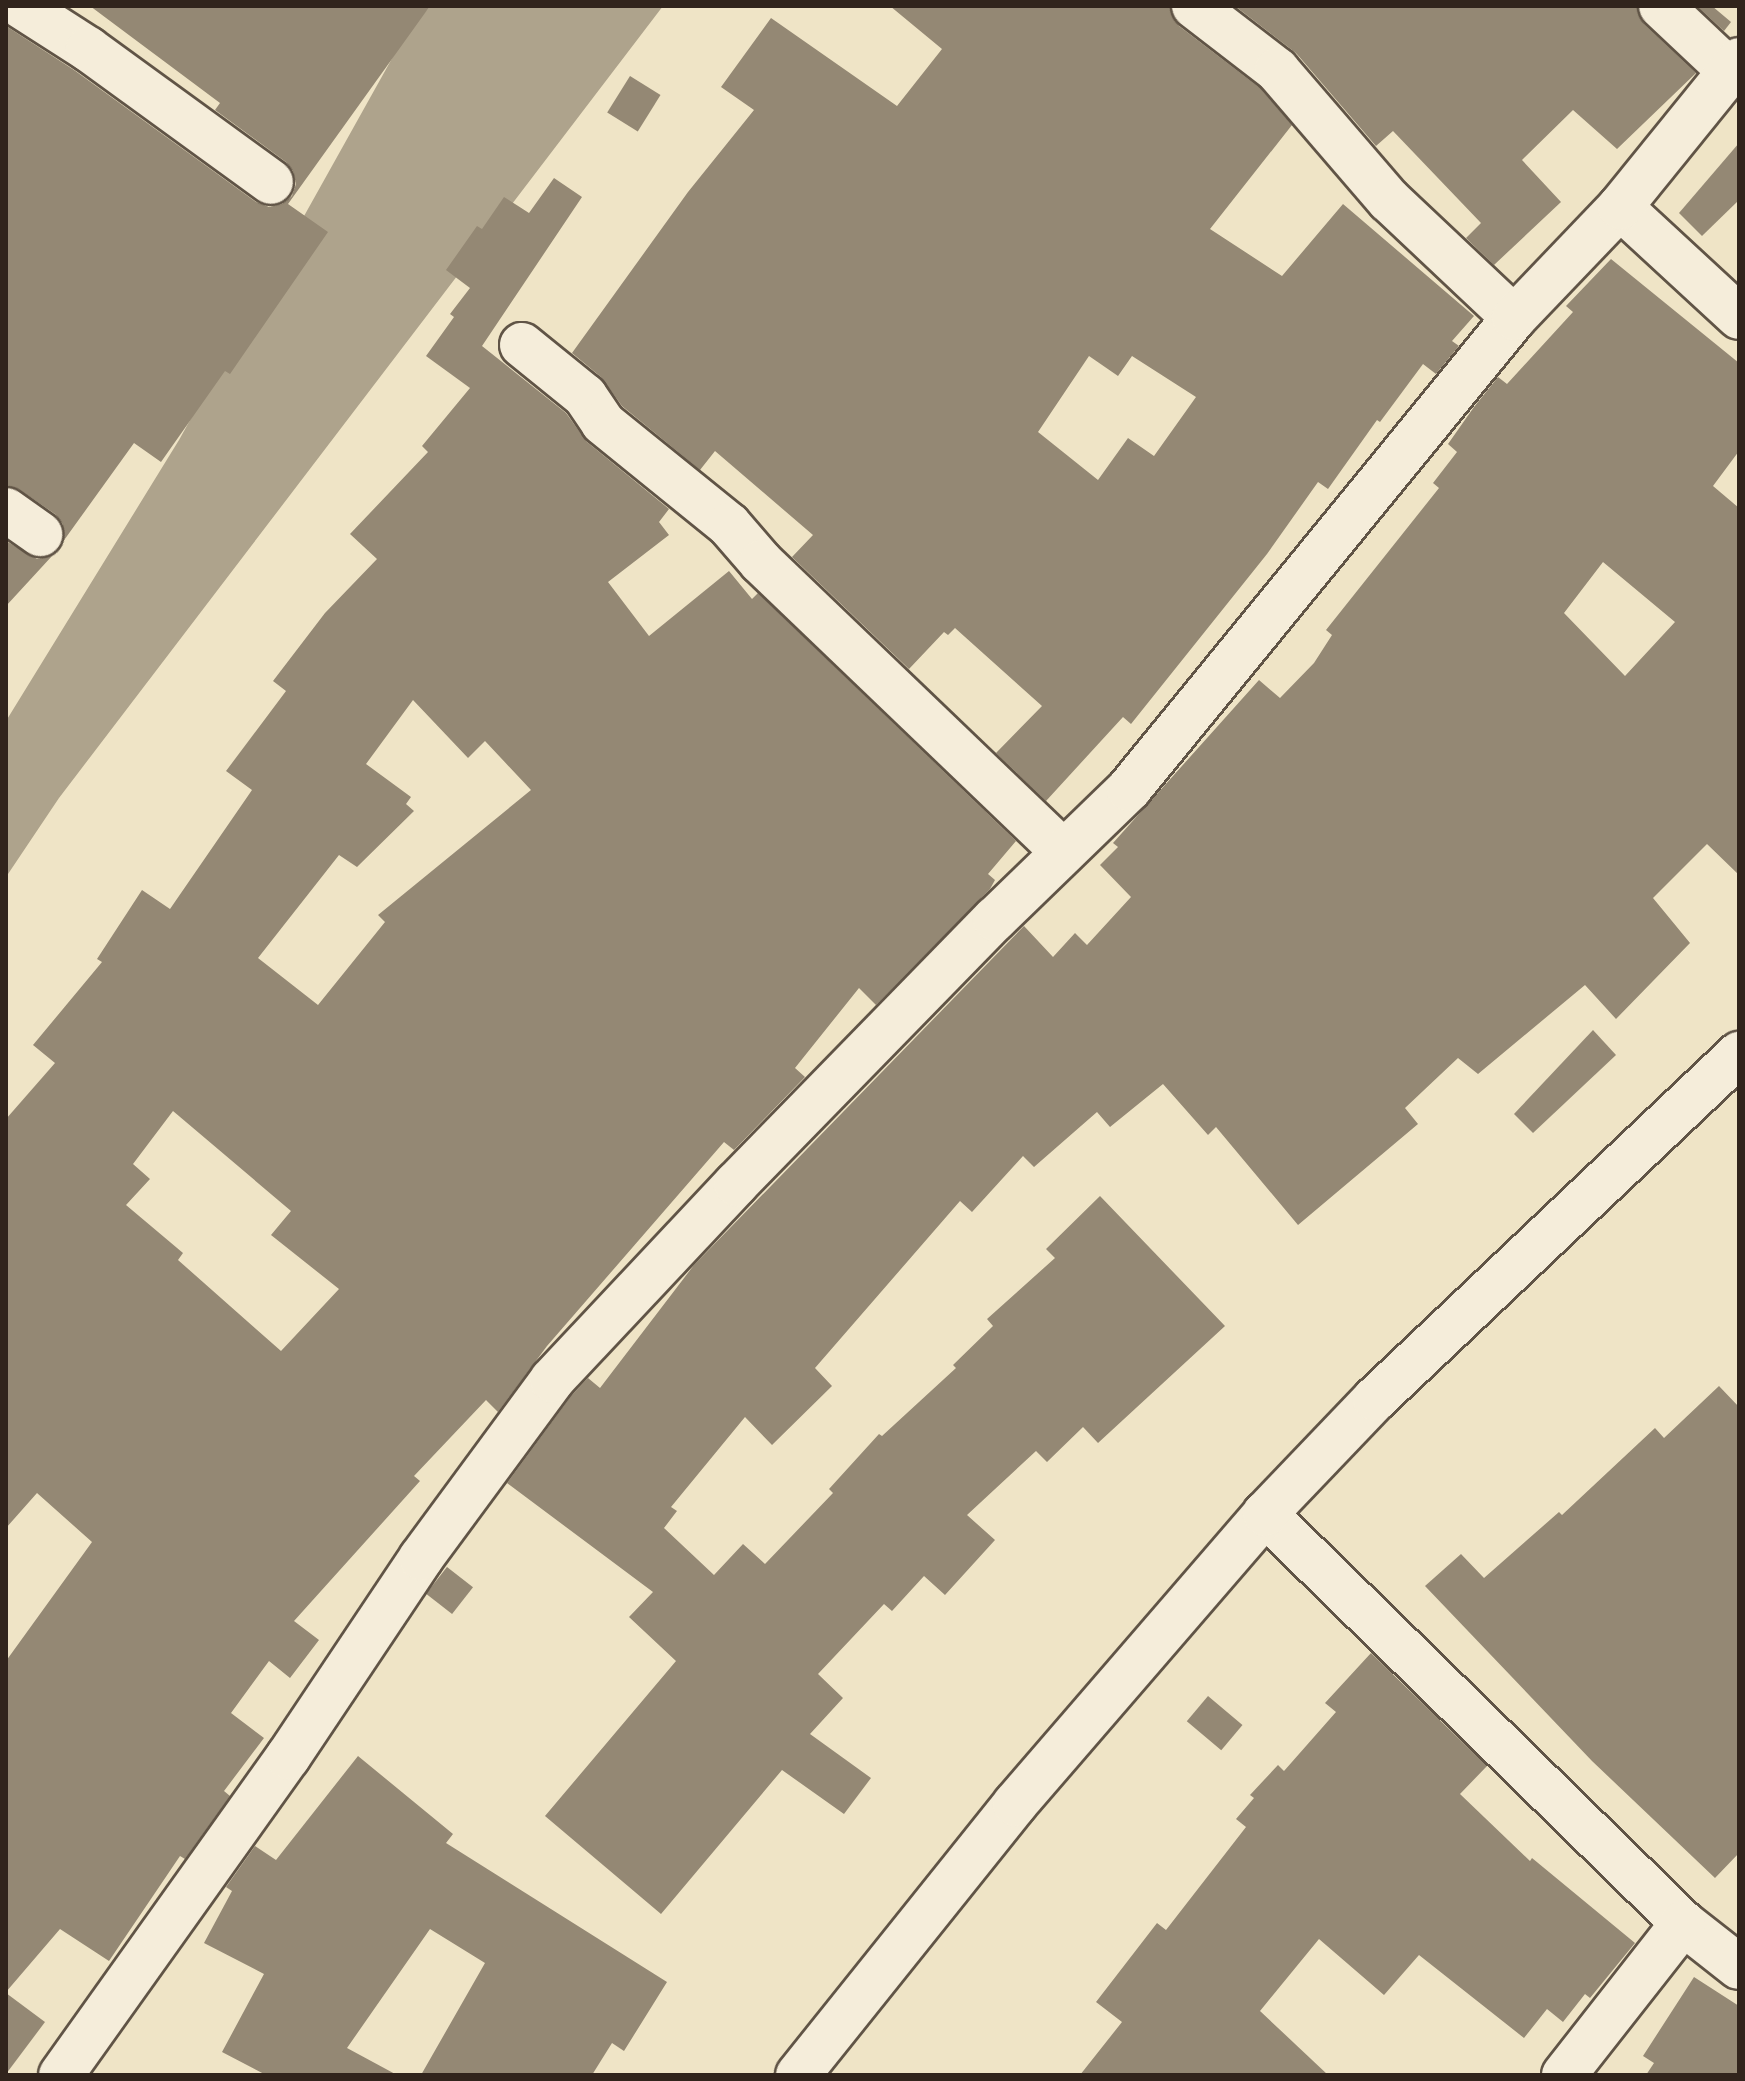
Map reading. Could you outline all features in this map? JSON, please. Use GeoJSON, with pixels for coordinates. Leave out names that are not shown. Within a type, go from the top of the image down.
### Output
{"type":"FeatureCollection","features":[{"type":"Feature","properties":{"kind":"street"},"geometry":{"type":"LineString","coordinates":[[21,6],[88,49],[271,182]]}},
{"type":"Feature","properties":{"kind":"street"},"geometry":{"type":"LineString","coordinates":[[1194,6],[1277,70],[1389,200],[1514,318]]}},
{"type":"Feature","properties":{"kind":"street"},"geometry":{"type":"LineString","coordinates":[[61,2075],[288,1757],[421,1558],[552,1380],[736,1184],[1129,789],[1514,318],[1620,207],[1734,66],[1661,6]]}},
{"type":"Feature","properties":{"kind":"street"},"geometry":{"type":"LineString","coordinates":[[1620,207],[1739,317]]}},
{"type":"Feature","properties":{"kind":"street"},"geometry":{"type":"LineString","coordinates":[[522,345],[585,396],[603,423],[729,525],[761,562],[1063,852]]}},
{"type":"Feature","properties":{"kind":"street"},"geometry":{"type":"LineString","coordinates":[[798,2075],[1015,1804],[1265,1514],[1375,1399],[1739,1054]]}},
{"type":"Feature","properties":{"kind":"street"},"geometry":{"type":"LineString","coordinates":[[1265,1514],[1683,1923],[1736,1960]]}},
{"type":"Feature","properties":{"kind":"street"},"geometry":{"type":"LineString","coordinates":[[1564,2075],[1683,1923]]}},
{"type":"Feature","properties":{"kind":"shaded area"},"geometry":{"type":"Polygon","coordinates":[[[430,6],[663,6],[59,798],[6,877],[6,721],[179,440],[404,37],[430,6]]]}},
{"type":"Feature","properties":{"kind":"building"},"geometry":{"type":"Polygon","coordinates":[[[90,6],[430,6],[288,204],[328,232],[230,374],[225,371],[161,462],[134,443],[62,543],[63,524],[55,514],[20,490],[6,485],[6,26],[74,70],[256,202],[269,207],[282,204],[292,196],[296,184],[293,171],[286,162],[215,110],[220,103],[90,6]]]}},
{"type":"Feature","properties":{"kind":"building"},"geometry":{"type":"Polygon","coordinates":[[[890,6],[1170,6],[1179,26],[1260,88],[1292,125],[1210,229],[1282,276],[1343,204],[1474,316],[1452,341],[1459,346],[1436,374],[1423,364],[1380,422],[1377,420],[1328,489],[1318,482],[1267,554],[1131,724],[1123,717],[1046,801],[996,753],[1042,706],[955,628],[948,635],[944,632],[909,669],[792,557],[813,535],[715,451],[700,470],[622,406],[601,377],[572,353],[688,192],[754,110],[721,87],[771,18],[897,106],[942,49],[890,6]],[[1089,356],[1038,432],[1098,480],[1128,438],[1154,456],[1196,397],[1132,356],[1118,376],[1089,356]]]}},
{"type":"Feature","properties":{"kind":"building"},"geometry":{"type":"Polygon","coordinates":[[[1235,6],[1637,6],[1644,24],[1696,73],[1617,149],[1573,110],[1522,160],[1561,202],[1494,265],[1466,238],[1481,223],[1393,131],[1376,146],[1296,53],[1235,6]]]}},
{"type":"Feature","properties":{"kind":"building"},"geometry":{"type":"Polygon","coordinates":[[[1697,6],[1712,6],[1731,22],[1724,31],[1697,6]]]}},
{"type":"Feature","properties":{"kind":"building"},"geometry":{"type":"Polygon","coordinates":[[[630,76],[661,95],[638,132],[607,112],[630,76]]]}},
{"type":"Feature","properties":{"kind":"building"},"geometry":{"type":"Polygon","coordinates":[[[1739,143],[1739,200],[1702,236],[1679,213],[1739,143]]]}},
{"type":"Feature","properties":{"kind":"building"},"geometry":{"type":"Polygon","coordinates":[[[554,178],[582,197],[482,346],[566,413],[587,442],[669,509],[659,522],[669,535],[608,582],[649,636],[729,571],[752,599],[758,593],[1016,841],[988,874],[995,880],[990,889],[876,1005],[859,988],[795,1068],[805,1077],[734,1150],[724,1142],[547,1346],[498,1412],[486,1400],[414,1476],[420,1481],[294,1621],[319,1640],[290,1678],[269,1661],[231,1713],[264,1738],[224,1791],[230,1796],[185,1859],[180,1856],[109,1961],[60,1929],[6,1992],[6,1661],[92,1542],[37,1493],[6,1528],[6,1119],[55,1063],[33,1045],[102,962],[97,959],[142,890],[170,909],[252,790],[226,771],[286,691],[273,681],[325,613],[377,559],[350,534],[428,452],[422,446],[470,388],[426,356],[454,317],[450,314],[470,288],[446,270],[477,226],[482,229],[504,197],[529,213],[554,178]],[[413,700],[366,764],[411,797],[406,804],[414,811],[357,867],[339,855],[258,958],[318,1005],[385,922],[378,915],[531,790],[485,741],[468,758],[413,700]],[[173,1111],[133,1164],[150,1179],[126,1205],[183,1253],[178,1260],[281,1351],[339,1289],[271,1235],[291,1211],[173,1111]]]}},
{"type":"Feature","properties":{"kind":"building"},"geometry":{"type":"Polygon","coordinates":[[[1611,259],[1739,363],[1739,451],[1713,486],[1739,508],[1739,875],[1707,844],[1653,898],[1690,943],[1616,1019],[1585,985],[1478,1074],[1458,1058],[1405,1108],[1418,1124],[1298,1225],[1216,1127],[1208,1135],[1163,1084],[1110,1127],[1097,1112],[1034,1167],[1023,1156],[972,1212],[960,1201],[815,1368],[832,1386],[772,1445],[745,1417],[671,1507],[677,1511],[664,1528],[714,1575],[743,1544],[765,1564],[833,1493],[829,1489],[879,1434],[882,1436],[956,1368],[953,1365],[993,1326],[987,1319],[1055,1258],[1046,1249],[1100,1196],[1225,1326],[1098,1443],[1083,1427],[1047,1462],[1036,1451],[967,1515],[995,1540],[945,1595],[924,1576],[892,1611],[884,1604],[818,1674],[843,1698],[810,1734],[871,1778],[844,1814],[782,1770],[661,1914],[545,1816],[676,1661],[629,1617],[653,1592],[507,1483],[571,1396],[588,1378],[600,1388],[694,1265],[1024,926],[1053,957],[1075,933],[1087,945],[1131,897],[1100,865],[1118,847],[1113,843],[1259,680],[1280,698],[1314,663],[1332,635],[1326,630],[1439,488],[1433,483],[1457,452],[1448,444],[1474,407],[1498,377],[1507,384],[1573,312],[1566,306],[1611,259]],[[1603,562],[1564,613],[1625,676],[1675,622],[1603,562]]]}},
{"type":"Feature","properties":{"kind":"building"},"geometry":{"type":"Polygon","coordinates":[[[6,541],[37,559],[52,556],[6,606],[6,541]]]}},
{"type":"Feature","properties":{"kind":"building"},"geometry":{"type":"Polygon","coordinates":[[[1593,1030],[1616,1055],[1533,1133],[1514,1114],[1593,1030]]]}},
{"type":"Feature","properties":{"kind":"building"},"geometry":{"type":"Polygon","coordinates":[[[1719,1386],[1739,1407],[1739,1853],[1715,1878],[1592,1761],[1425,1586],[1461,1554],[1484,1578],[1559,1512],[1562,1515],[1655,1428],[1664,1438],[1719,1386]]]}},
{"type":"Feature","properties":{"kind":"building"},"geometry":{"type":"Polygon","coordinates":[[[447,1567],[473,1587],[452,1614],[426,1594],[447,1567]]]}},
{"type":"Feature","properties":{"kind":"building"},"geometry":{"type":"Polygon","coordinates":[[[1371,1653],[1487,1766],[1460,1794],[1530,1861],[1532,1858],[1635,1943],[1590,1998],[1585,1994],[1563,2022],[1547,2009],[1524,2038],[1419,1955],[1384,1995],[1319,1939],[1260,2011],[1328,2075],[1080,2075],[1122,2022],[1096,2002],[1157,1923],[1166,1930],[1246,1827],[1236,1819],[1254,1798],[1250,1795],[1278,1765],[1284,1771],[1336,1712],[1325,1703],[1371,1653]]]}},
{"type":"Feature","properties":{"kind":"building"},"geometry":{"type":"Polygon","coordinates":[[[1208,1696],[1242,1725],[1221,1750],[1187,1721],[1208,1696]]]}},
{"type":"Feature","properties":{"kind":"building"},"geometry":{"type":"Polygon","coordinates":[[[358,1756],[453,1834],[446,1843],[667,1982],[624,2051],[612,2043],[592,2075],[421,2075],[485,1963],[430,1929],[347,2048],[397,2075],[266,2075],[222,2052],[264,1974],[204,1943],[232,1891],[226,1887],[255,1846],[276,1860],[358,1756]]]}},
{"type":"Feature","properties":{"kind":"building"},"geometry":{"type":"Polygon","coordinates":[[[1694,1977],[1739,2006],[1739,2075],[1646,2075],[1654,2063],[1643,2056],[1694,1977]]]}},
{"type":"Feature","properties":{"kind":"building"},"geometry":{"type":"Polygon","coordinates":[[[6,1993],[45,2022],[6,2074],[6,1993]]]}}]}
